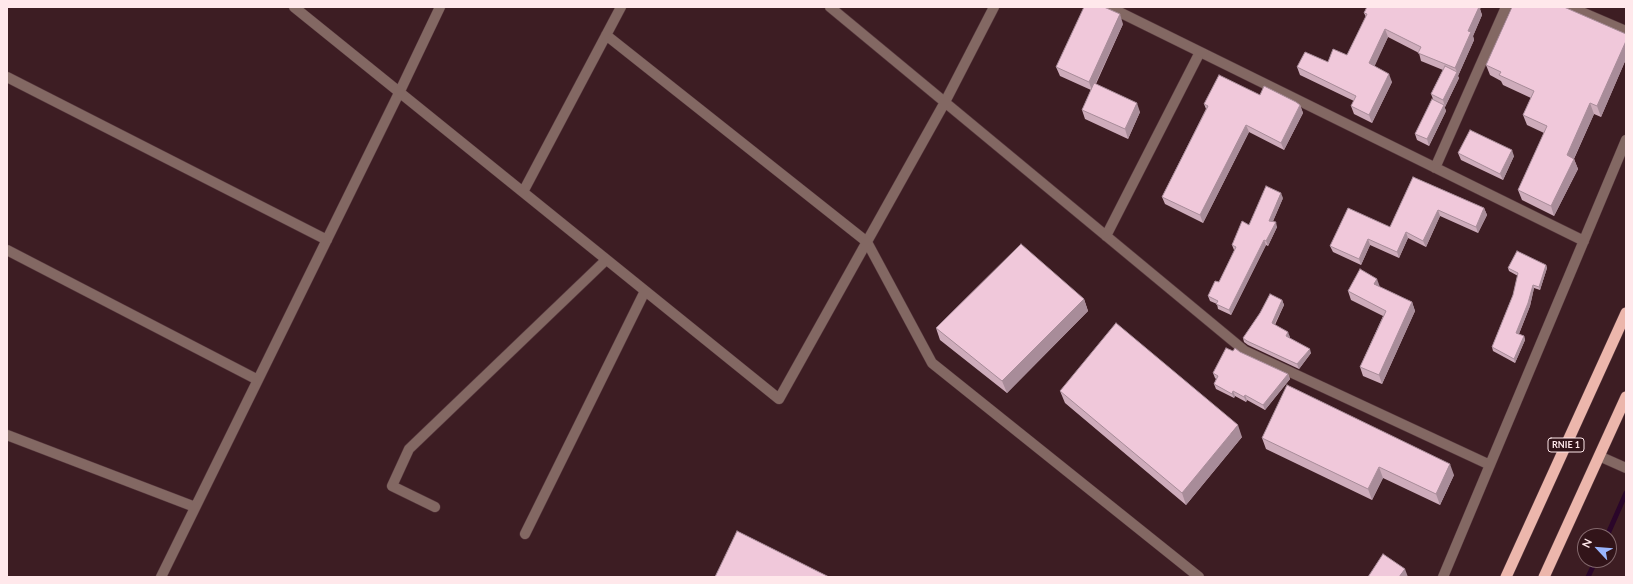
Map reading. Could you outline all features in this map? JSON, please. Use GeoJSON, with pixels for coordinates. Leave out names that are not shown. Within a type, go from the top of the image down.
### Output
{"type":"FeatureCollection","features":[{"type":"Feature","properties":{"kind":"highway","name":"RNIE 1"},"geometry":{"type":"LineString","coordinates":[[1506,577],[1626,314]]}},
{"type":"Feature","properties":{"kind":"highway"},"geometry":{"type":"LineString","coordinates":[[1544,577],[1626,397]]}},
{"type":"Feature","properties":{"kind":"street"},"geometry":{"type":"LineString","coordinates":[[294,7],[400,91],[606,260],[779,399],[945,102],[994,7]]}},
{"type":"Feature","properties":{"kind":"street"},"geometry":{"type":"LineString","coordinates":[[161,577],[440,7]]}},
{"type":"Feature","properties":{"kind":"street"},"geometry":{"type":"LineString","coordinates":[[523,192],[621,7]]}},
{"type":"Feature","properties":{"kind":"street"},"geometry":{"type":"LineString","coordinates":[[830,7],[1245,351],[1490,465]]}},
{"type":"Feature","properties":{"kind":"street"},"geometry":{"type":"LineString","coordinates":[[1108,7],[1584,241]]}},
{"type":"Feature","properties":{"kind":"street"},"geometry":{"type":"LineString","coordinates":[[1435,168],[1506,7]]}},
{"type":"Feature","properties":{"kind":"street"},"geometry":{"type":"LineString","coordinates":[[1570,7],[1626,31]]}},
{"type":"Feature","properties":{"kind":"street"},"geometry":{"type":"LineString","coordinates":[[606,35],[867,242],[932,362],[1199,577]]}},
{"type":"Feature","properties":{"kind":"street"},"geometry":{"type":"LineString","coordinates":[[1106,236],[1200,52]]}},
{"type":"Feature","properties":{"kind":"street"},"geometry":{"type":"LineString","coordinates":[[7,77],[327,240]]}},
{"type":"Feature","properties":{"kind":"street"},"geometry":{"type":"LineString","coordinates":[[1443,577],[1626,140]]}},
{"type":"Feature","properties":{"kind":"street"},"geometry":{"type":"LineString","coordinates":[[7,250],[258,380]]}},
{"type":"Feature","properties":{"kind":"street"},"geometry":{"type":"LineString","coordinates":[[435,507],[392,486],[409,449],[606,260]]}},
{"type":"Feature","properties":{"kind":"street"},"geometry":{"type":"LineString","coordinates":[[525,534],[645,291]]}},
{"type":"Feature","properties":{"kind":"street"},"geometry":{"type":"LineString","coordinates":[[7,435],[195,507]]}},
{"type":"Feature","properties":{"kind":"street"},"geometry":{"type":"LineString","coordinates":[[1599,456],[1626,468]]}},
{"type":"Feature","properties":{"kind":"building"},"geometry":{"type":"Polygon","coordinates":[[[1084,7],[1104,7],[1120,14],[1089,82],[1056,67],[1084,7]]]}},
{"type":"Feature","properties":{"kind":"building"},"geometry":{"type":"Polygon","coordinates":[[[1367,7],[1479,7],[1468,31],[1471,32],[1455,68],[1418,53],[1421,47],[1385,29],[1369,63],[1389,74],[1369,115],[1351,106],[1356,96],[1297,67],[1305,52],[1328,62],[1333,49],[1347,55],[1367,14],[1364,13],[1367,7]]]}},
{"type":"Feature","properties":{"kind":"building"},"geometry":{"type":"Polygon","coordinates":[[[1512,7],[1564,7],[1626,34],[1626,41],[1597,106],[1590,103],[1567,155],[1574,159],[1551,206],[1518,190],[1547,126],[1523,115],[1534,91],[1499,75],[1501,72],[1486,65],[1512,7]]]}},
{"type":"Feature","properties":{"kind":"building"},"geometry":{"type":"Polygon","coordinates":[[[1445,66],[1457,72],[1443,100],[1431,94],[1445,66]]]}},
{"type":"Feature","properties":{"kind":"building"},"geometry":{"type":"Polygon","coordinates":[[[1219,75],[1260,95],[1264,86],[1300,105],[1281,143],[1246,125],[1200,215],[1162,197],[1208,106],[1204,104],[1219,75]]]}},
{"type":"Feature","properties":{"kind":"building"},"geometry":{"type":"Polygon","coordinates":[[[1094,83],[1137,103],[1125,129],[1082,110],[1094,83]]]}},
{"type":"Feature","properties":{"kind":"building"},"geometry":{"type":"Polygon","coordinates":[[[1432,99],[1444,105],[1427,139],[1415,134],[1432,99]]]}},
{"type":"Feature","properties":{"kind":"building"},"geometry":{"type":"Polygon","coordinates":[[[1470,130],[1512,150],[1500,174],[1458,153],[1470,130]]]}},
{"type":"Feature","properties":{"kind":"building"},"geometry":{"type":"Polygon","coordinates":[[[1413,177],[1484,208],[1476,227],[1438,210],[1423,241],[1406,232],[1397,252],[1368,239],[1359,259],[1330,246],[1348,208],[1390,227],[1413,177]]]}},
{"type":"Feature","properties":{"kind":"building"},"geometry":{"type":"Polygon","coordinates":[[[1266,186],[1281,193],[1269,221],[1276,222],[1266,241],[1264,240],[1229,310],[1216,304],[1218,301],[1208,296],[1215,281],[1219,282],[1236,247],[1232,245],[1242,221],[1249,225],[1266,186]]]}},
{"type":"Feature","properties":{"kind":"building"},"geometry":{"type":"Polygon","coordinates":[[[1021,244],[1084,299],[1002,381],[936,328],[1021,244]]]}},
{"type":"Feature","properties":{"kind":"building"},"geometry":{"type":"Polygon","coordinates":[[[1517,251],[1546,265],[1539,287],[1533,285],[1528,303],[1516,333],[1524,336],[1514,359],[1492,347],[1513,295],[1518,273],[1508,268],[1517,251]]]}},
{"type":"Feature","properties":{"kind":"building"},"geometry":{"type":"Polygon","coordinates":[[[1360,269],[1377,279],[1374,284],[1412,302],[1379,375],[1360,367],[1386,311],[1348,291],[1360,269]]]}},
{"type":"Feature","properties":{"kind":"building"},"geometry":{"type":"Polygon","coordinates":[[[1270,294],[1282,300],[1272,323],[1288,332],[1286,336],[1310,349],[1297,364],[1243,338],[1260,313],[1270,294]]]}},
{"type":"Feature","properties":{"kind":"building"},"geometry":{"type":"Polygon","coordinates":[[[1116,323],[1238,425],[1182,493],[1060,391],[1116,323]]]}},
{"type":"Feature","properties":{"kind":"building"},"geometry":{"type":"Polygon","coordinates":[[[1226,348],[1233,351],[1235,348],[1240,352],[1288,374],[1263,405],[1245,395],[1244,397],[1233,391],[1232,394],[1214,384],[1218,376],[1213,373],[1226,348]]]}},
{"type":"Feature","properties":{"kind":"building"},"geometry":{"type":"Polygon","coordinates":[[[1287,385],[1450,464],[1436,494],[1379,467],[1368,489],[1262,438],[1287,385]]]}},
{"type":"Feature","properties":{"kind":"building"},"geometry":{"type":"Polygon","coordinates":[[[737,531],[829,577],[715,577],[737,531]]]}},
{"type":"Feature","properties":{"kind":"building"},"geometry":{"type":"Polygon","coordinates":[[[1383,554],[1405,569],[1399,577],[1368,577],[1383,554]]]}},
{"type":"Feature","properties":{"kind":"waterway"},"geometry":{"type":"LineString","coordinates":[[1611,528],[1626,493]]}},
{"type":"Feature","properties":{"kind":"waterway"},"geometry":{"type":"LineString","coordinates":[[1588,577],[1592,568]]}}]}
